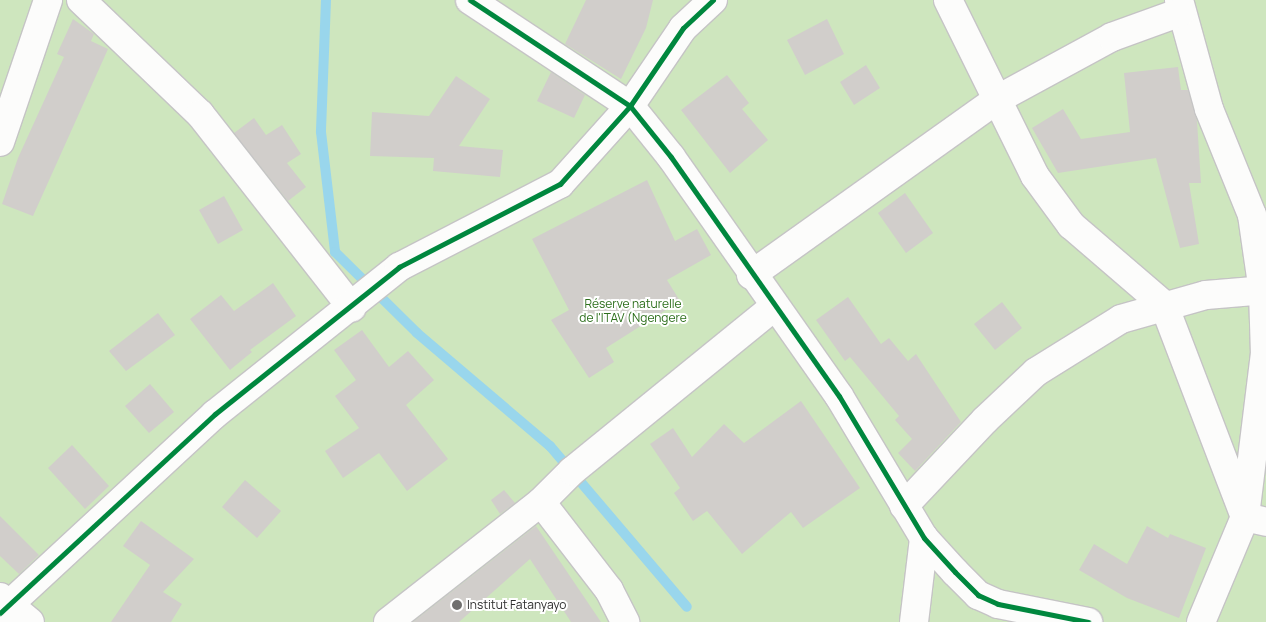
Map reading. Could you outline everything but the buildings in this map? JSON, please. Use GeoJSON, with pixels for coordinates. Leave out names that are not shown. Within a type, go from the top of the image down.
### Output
{"type":"FeatureCollection","features":[{"type":"Feature","properties":{"kind":"street"},"geometry":{"type":"LineString","coordinates":[[0,142],[48,0]]}},
{"type":"Feature","properties":{"kind":"street"},"geometry":{"type":"LineString","coordinates":[[81,0],[200,114],[352,308]]}},
{"type":"Feature","properties":{"kind":"street"},"geometry":{"type":"LineString","coordinates":[[470,0],[630,106],[671,157],[751,275],[839,396],[924,538],[978,595],[998,604],[1088,622]]}},
{"type":"Feature","properties":{"kind":"street"},"geometry":{"type":"LineString","coordinates":[[30,622],[3,605],[215,414],[352,308],[399,267],[560,184],[630,106],[683,28],[713,0]]}},
{"type":"Feature","properties":{"kind":"street"},"geometry":{"type":"LineString","coordinates":[[948,0],[1035,176],[1071,225],[1164,305],[1255,519]]}},
{"type":"Feature","properties":{"kind":"street"},"geometry":{"type":"LineString","coordinates":[[751,275],[996,100],[1112,37],[1180,6],[1210,110],[1252,214],[1265,290],[1255,519],[1201,622]]}},
{"type":"Feature","properties":{"kind":"street"},"geometry":{"type":"LineString","coordinates":[[904,506],[985,420],[1036,372],[1121,319],[1164,305],[1206,295],[1265,290]]}},
{"type":"Feature","properties":{"kind":"street"},"geometry":{"type":"LineString","coordinates":[[388,622],[541,502],[581,465],[774,307]]}},
{"type":"Feature","properties":{"kind":"street"},"geometry":{"type":"LineString","coordinates":[[541,502],[609,590],[625,622]]}},
{"type":"Feature","properties":{"kind":"street"},"geometry":{"type":"LineString","coordinates":[[914,622],[924,538]]}},
{"type":"Feature","properties":{"kind":"green space","name":"Réserve naturelle de l'ITAV (Ngengere"},"geometry":{"type":"Polygon","coordinates":[[[0,0],[1266,0],[1266,622],[0,622],[0,0]]]}},
{"type":"Feature","properties":{"kind":"waterway"},"geometry":{"type":"LineString","coordinates":[[326,0],[321,132],[335,252],[417,333],[550,446],[687,607]]}},
{"type":"Feature","properties":{"kind":"cycle path"},"geometry":{"type":"LineString","coordinates":[[470,0],[630,106],[671,157],[839,396],[924,538],[955,572],[978,595],[998,604],[1088,622]]}},
{"type":"Feature","properties":{"kind":"cycle path"},"geometry":{"type":"LineString","coordinates":[[0,613],[215,414],[399,267],[560,184],[630,106],[683,28],[713,0]]}},
{"type":"Feature","properties":{"kind":"place","name":"Institut Fatanyayo"},"geometry":{"type":"Point","coordinates":[457,605]}}]}
